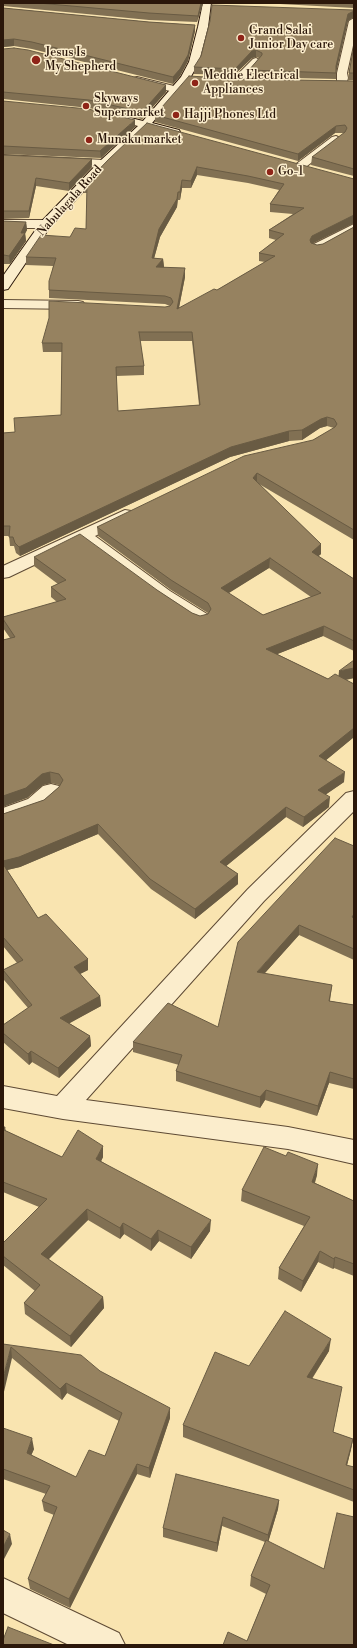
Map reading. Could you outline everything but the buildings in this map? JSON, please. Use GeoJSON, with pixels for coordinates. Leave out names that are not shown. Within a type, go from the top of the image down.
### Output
{"type":"FeatureCollection","features":[{"type":"Feature","properties":{"kind":"street","name":"Nabulagala Road"},"geometry":{"type":"LineString","coordinates":[[3,286],[46,224],[104,163],[146,124],[174,89],[185,78],[194,62],[199,26],[210,6]]}},
{"type":"Feature","properties":{"kind":"street"},"geometry":{"type":"LineString","coordinates":[[342,84],[342,73],[354,21]]}},
{"type":"Feature","properties":{"kind":"street"},"geometry":{"type":"LineString","coordinates":[[252,81],[233,80],[256,61]]}},
{"type":"Feature","properties":{"kind":"street"},"geometry":{"type":"LineString","coordinates":[[124,77],[174,89]]}},
{"type":"Feature","properties":{"kind":"street"},"geometry":{"type":"LineString","coordinates":[[185,78],[200,78]]}},
{"type":"Feature","properties":{"kind":"street"},"geometry":{"type":"LineString","coordinates":[[329,84],[354,84]]}},
{"type":"Feature","properties":{"kind":"street"},"geometry":{"type":"LineString","coordinates":[[94,113],[146,124],[184,135]]}},
{"type":"Feature","properties":{"kind":"street"},"geometry":{"type":"LineString","coordinates":[[313,170],[295,166],[340,136]]}},
{"type":"Feature","properties":{"kind":"street"},"geometry":{"type":"LineString","coordinates":[[3,158],[104,163]]}},
{"type":"Feature","properties":{"kind":"street"},"geometry":{"type":"LineString","coordinates":[[3,224],[46,224]]}},
{"type":"Feature","properties":{"kind":"street"},"geometry":{"type":"LineString","coordinates":[[317,248],[354,228]]}},
{"type":"Feature","properties":{"kind":"street"},"geometry":{"type":"LineString","coordinates":[[3,304],[64,304],[92,306]]}},
{"type":"Feature","properties":{"kind":"street"},"geometry":{"type":"LineString","coordinates":[[3,573],[139,508]]}},
{"type":"Feature","properties":{"kind":"street"},"geometry":{"type":"LineString","coordinates":[[83,535],[164,595],[200,618]]}},
{"type":"Feature","properties":{"kind":"street"},"geometry":{"type":"LineString","coordinates":[[3,816],[36,804],[51,791]]}},
{"type":"Feature","properties":{"kind":"street"},"geometry":{"type":"LineString","coordinates":[[63,1108],[256,895],[354,798]]}},
{"type":"Feature","properties":{"kind":"street"},"geometry":{"type":"LineString","coordinates":[[3,1097],[63,1108],[288,1138],[354,1152]]}},
{"type":"Feature","properties":{"kind":"street"},"geometry":{"type":"LineString","coordinates":[[3,1594],[107,1645]]}},
{"type":"Feature","properties":{"kind":"place","name":"Grand Salai Junior Day care"},"geometry":{"type":"Point","coordinates":[241,38]}},
{"type":"Feature","properties":{"kind":"place","name":"Jesus Is My Shepherd"},"geometry":{"type":"Point","coordinates":[36,60]}},
{"type":"Feature","properties":{"kind":"place","name":"Meddie Electrical Appliances"},"geometry":{"type":"Point","coordinates":[195,83]}},
{"type":"Feature","properties":{"kind":"place","name":"Skyways Supermarket"},"geometry":{"type":"Point","coordinates":[86,106]}},
{"type":"Feature","properties":{"kind":"place","name":"Hajji Phones Ltd"},"geometry":{"type":"Point","coordinates":[176,115]}},
{"type":"Feature","properties":{"kind":"place","name":"Munaku market"},"geometry":{"type":"Point","coordinates":[89,140]}},
{"type":"Feature","properties":{"kind":"place","name":"Go-1"},"geometry":{"type":"Point","coordinates":[270,172]}}]}
